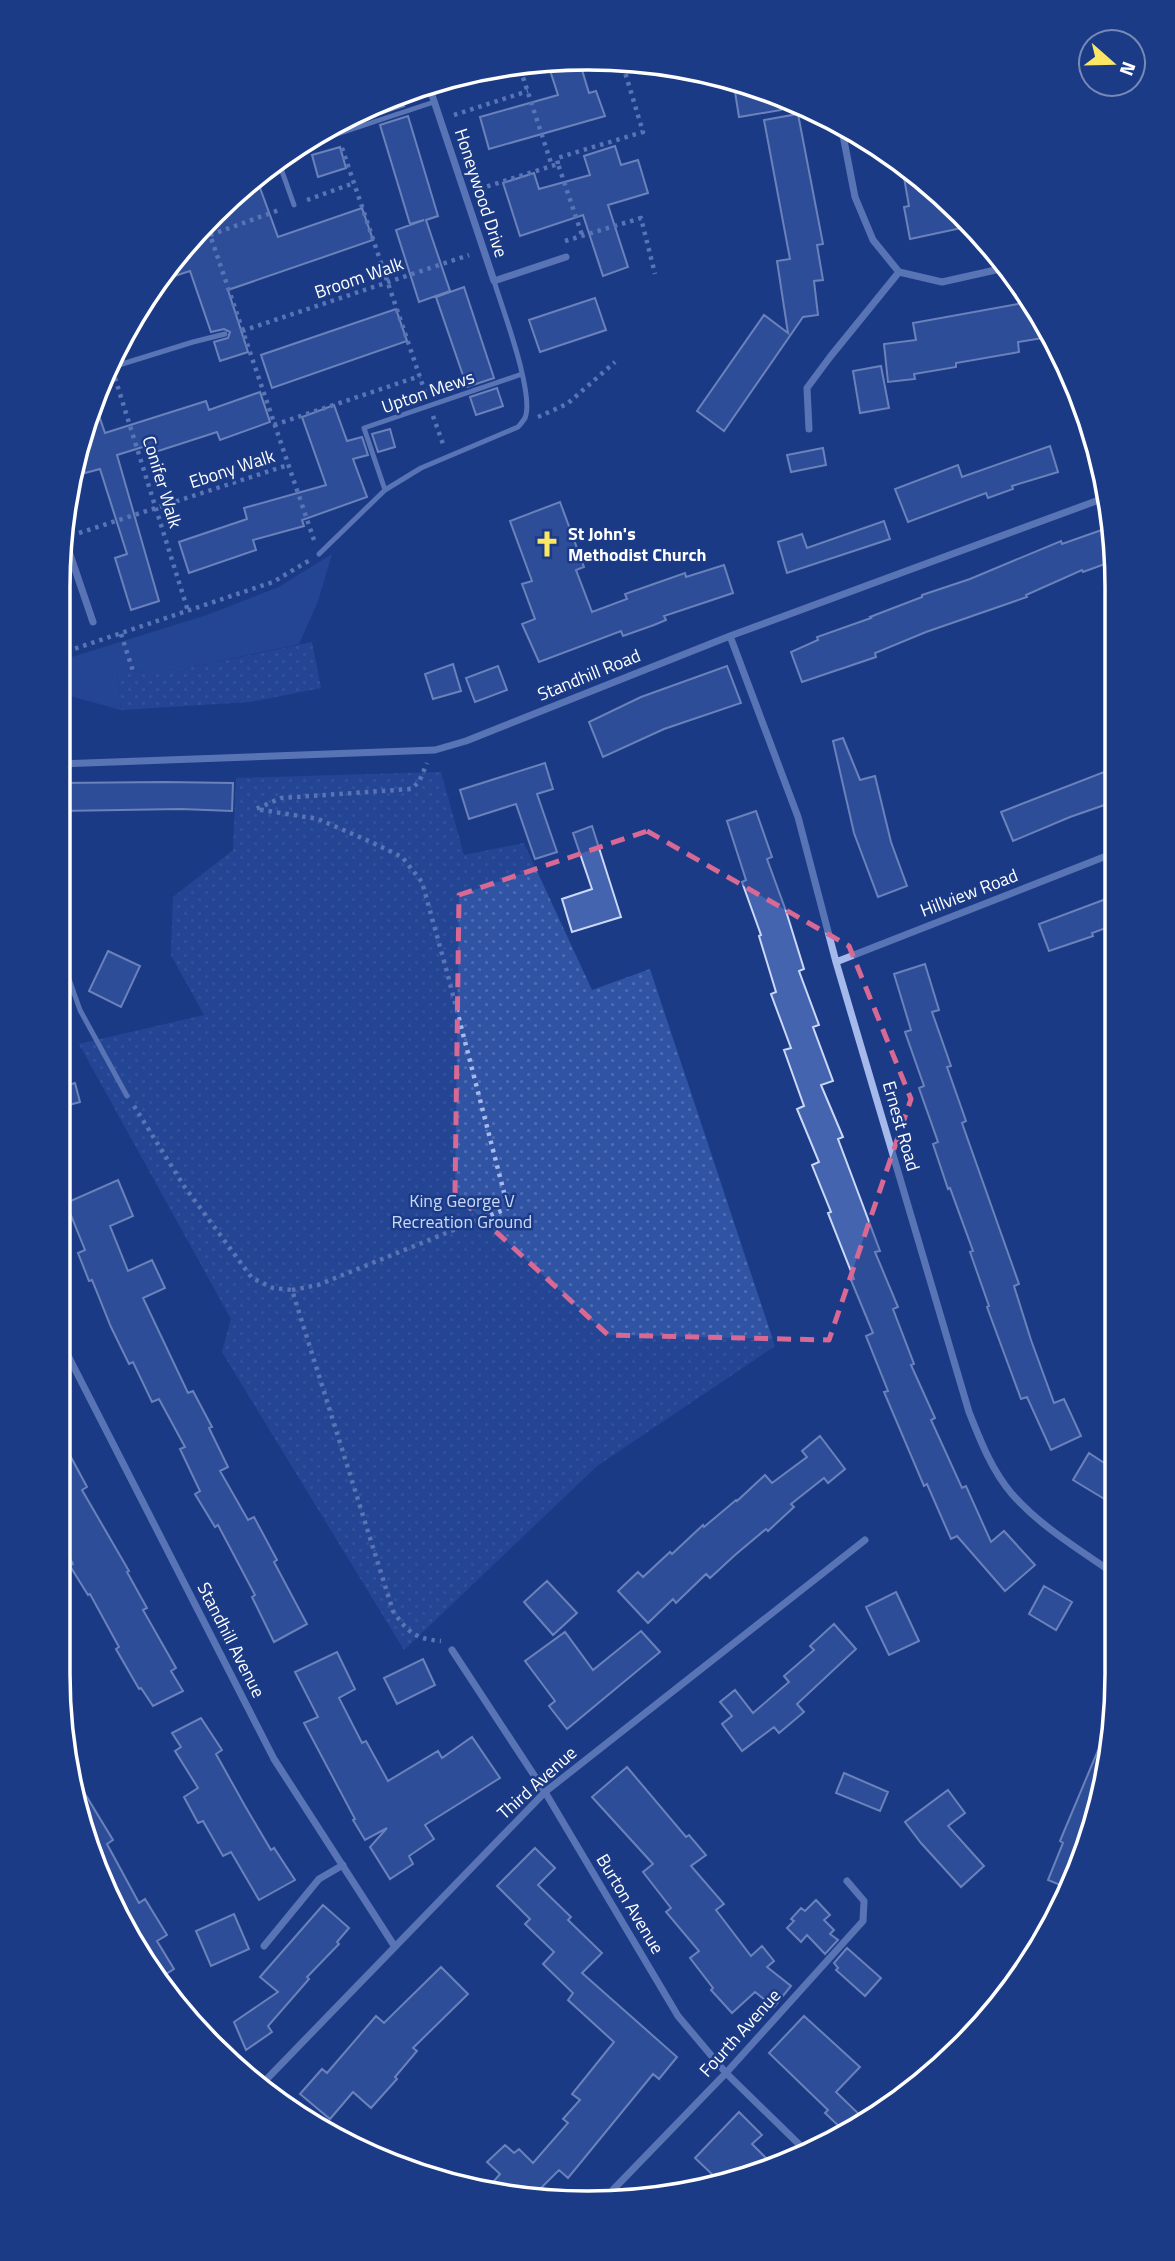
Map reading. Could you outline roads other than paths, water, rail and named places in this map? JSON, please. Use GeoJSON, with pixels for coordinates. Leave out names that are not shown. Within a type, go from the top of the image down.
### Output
{"type":"FeatureCollection","features":[{"type":"Feature","properties":{"kind":"street","name":"Honeywood Drive"},"geometry":{"type":"LineString","coordinates":[[431,94],[494,281],[566,257]]}},
{"type":"Feature","properties":{"kind":"street"},"geometry":{"type":"LineString","coordinates":[[843,138],[855,197],[873,240],[899,272],[942,282],[996,270]]}},
{"type":"Feature","properties":{"kind":"street"},"geometry":{"type":"LineString","coordinates":[[809,429],[807,388],[899,272]]}},
{"type":"Feature","properties":{"kind":"street","name":"Standhill Road"},"geometry":{"type":"LineString","coordinates":[[70,764],[429,750],[466,741],[730,636],[1097,501]]}},
{"type":"Feature","properties":{"kind":"street"},"geometry":{"type":"LineString","coordinates":[[71,559],[93,622]]}},
{"type":"Feature","properties":{"kind":"street","name":"Ernest Road"},"geometry":{"type":"LineString","coordinates":[[730,636],[798,817],[836,962],[969,1412],[985,1451],[1011,1493],[1041,1522],[1105,1567]]}},
{"type":"Feature","properties":{"kind":"street","name":"Hillview Road"},"geometry":{"type":"LineString","coordinates":[[836,962],[1105,857]]}},
{"type":"Feature","properties":{"kind":"street","name":"Standhill Avenue"},"geometry":{"type":"LineString","coordinates":[[70,1360],[274,1759],[396,1947]]}},
{"type":"Feature","properties":{"kind":"street","name":"Third Avenue"},"geometry":{"type":"LineString","coordinates":[[266,2079],[545,1792],[865,1541]]}},
{"type":"Feature","properties":{"kind":"street","name":"Burton Avenue"},"geometry":{"type":"LineString","coordinates":[[453,1650],[545,1792],[678,2016],[726,2073],[800,2145]]}},
{"type":"Feature","properties":{"kind":"street"},"geometry":{"type":"LineString","coordinates":[[264,1946],[319,1879],[342,1865]]}},
{"type":"Feature","properties":{"kind":"street","name":"Fourth Avenue"},"geometry":{"type":"LineString","coordinates":[[613,2190],[726,2073],[863,1921],[864,1901],[847,1881]]}},
{"type":"Feature","properties":{"kind":"lane"},"geometry":{"type":"LineString","coordinates":[[336,135],[434,102]]}},
{"type":"Feature","properties":{"kind":"lane"},"geometry":{"type":"LineString","coordinates":[[282,170],[294,205]]}},
{"type":"Feature","properties":{"kind":"lane"},"geometry":{"type":"LineString","coordinates":[[319,554],[385,490],[421,468],[518,427],[525,417],[527,404],[522,374],[494,281]]}},
{"type":"Feature","properties":{"kind":"lane"},"geometry":{"type":"LineString","coordinates":[[120,364],[225,334]]}},
{"type":"Feature","properties":{"kind":"lane","name":"Upton Mews"},"geometry":{"type":"LineString","coordinates":[[385,490],[364,428],[522,374]]}},
{"type":"Feature","properties":{"kind":"lane"},"geometry":{"type":"LineString","coordinates":[[70,982],[80,1010],[128,1096]]}},
{"type":"Feature","properties":{"kind":"place","name":"St John's Methodist Church"},"geometry":{"type":"Point","coordinates":[547,544]}},
{"type":"Feature","properties":{"kind":"park label","name":"King George V Recreation Ground"},"geometry":{"type":"Point","coordinates":[462,1211]}}]}
